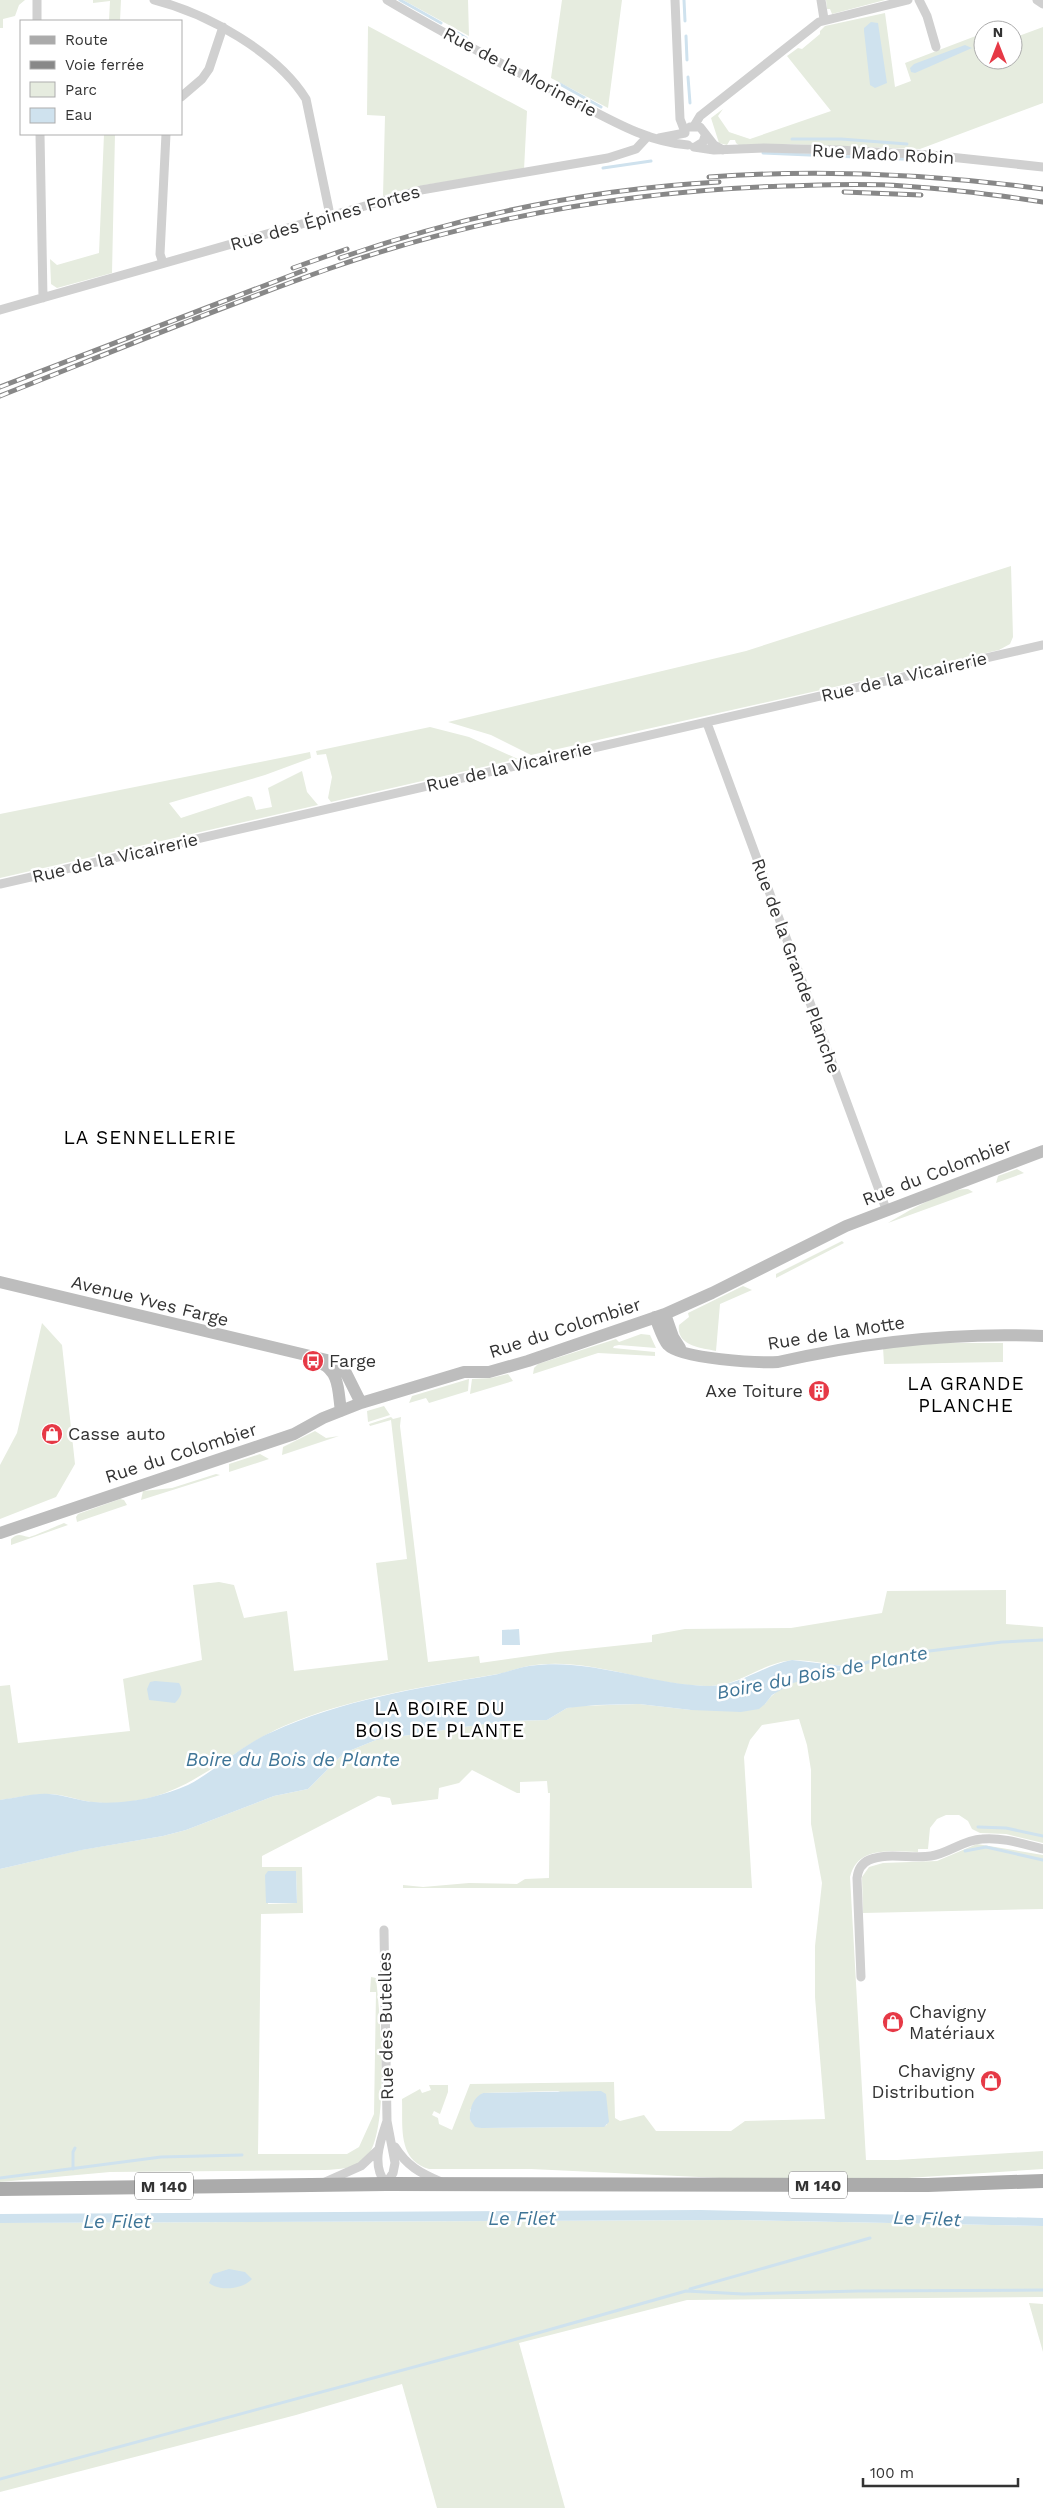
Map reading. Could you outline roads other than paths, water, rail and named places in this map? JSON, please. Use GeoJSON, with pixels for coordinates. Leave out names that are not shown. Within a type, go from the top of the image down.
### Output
{"type":"FeatureCollection","features":[{"type":"Feature","properties":{"kind":"main road","name":"Rue du Colombier"},"geometry":{"type":"LineString","coordinates":[[0,1533],[294,1434],[323,1418],[361,1404],[464,1372],[489,1372],[528,1361],[660,1316],[712,1293],[834,1231],[886,1209],[1043,1151]]}},
{"type":"Feature","properties":{"kind":"main road","name":"Avenue Yves Farge"},"geometry":{"type":"LineString","coordinates":[[0,1282],[339,1364],[344,1369],[361,1404]]}},
{"type":"Feature","properties":{"kind":"main road","name":"Rue de la Motte"},"geometry":{"type":"LineString","coordinates":[[660,1316],[669,1346],[674,1350],[726,1359],[771,1362],[887,1341],[931,1337],[1043,1336]]}},
{"type":"Feature","properties":{"kind":"main road","name":"Avenue Yves Farge"},"geometry":{"type":"LineString","coordinates":[[292,1353],[330,1368],[337,1381],[341,1411]]}},
{"type":"Feature","properties":{"kind":"main road","name":"M 140"},"geometry":{"type":"LineString","coordinates":[[0,2189],[319,2184],[928,2185],[1043,2181]]}},
{"type":"Feature","properties":{"kind":"street"},"geometry":{"type":"LineString","coordinates":[[37,0],[37,20]]}},
{"type":"Feature","properties":{"kind":"street"},"geometry":{"type":"LineString","coordinates":[[154,0],[176,6],[223,27],[272,63],[300,90],[306,99],[330,215]]}},
{"type":"Feature","properties":{"kind":"street","name":"Rue de la Morinerie"},"geometry":{"type":"LineString","coordinates":[[387,0],[545,86],[652,137],[691,146]]}},
{"type":"Feature","properties":{"kind":"street"},"geometry":{"type":"LineString","coordinates":[[675,0],[680,122],[685,132],[684,139],[691,146],[703,142],[709,110]]}},
{"type":"Feature","properties":{"kind":"street"},"geometry":{"type":"LineString","coordinates":[[821,0],[824,19]]}},
{"type":"Feature","properties":{"kind":"street"},"geometry":{"type":"LineString","coordinates":[[652,137],[685,132],[694,126],[697,119],[824,19],[908,0]]}},
{"type":"Feature","properties":{"kind":"street"},"geometry":{"type":"LineString","coordinates":[[920,0],[926,12],[936,47]]}},
{"type":"Feature","properties":{"kind":"street"},"geometry":{"type":"LineString","coordinates":[[1037,0],[1043,4]]}},
{"type":"Feature","properties":{"kind":"street"},"geometry":{"type":"LineString","coordinates":[[182,96],[202,80],[208,69],[223,27]]}},
{"type":"Feature","properties":{"kind":"street"},"geometry":{"type":"LineString","coordinates":[[680,106],[684,118],[694,126],[700,127],[723,150]]}},
{"type":"Feature","properties":{"kind":"street"},"geometry":{"type":"LineString","coordinates":[[40,135],[43,298]]}},
{"type":"Feature","properties":{"kind":"street"},"geometry":{"type":"LineString","coordinates":[[163,263],[160,254],[166,135]]}},
{"type":"Feature","properties":{"kind":"street","name":"Rue des Épines Fortes"},"geometry":{"type":"LineString","coordinates":[[0,310],[420,190],[608,158],[636,149],[652,137]]}},
{"type":"Feature","properties":{"kind":"street","name":"Rue Mado Robin"},"geometry":{"type":"LineString","coordinates":[[691,146],[723,150],[764,148],[931,155],[1043,167]]}},
{"type":"Feature","properties":{"kind":"street","name":"Rue de la Vicairerie"},"geometry":{"type":"LineString","coordinates":[[0,884],[1043,645]]}},
{"type":"Feature","properties":{"kind":"street","name":"Rue de la Grande Planche"},"geometry":{"type":"LineString","coordinates":[[707,723],[886,1209]]}},
{"type":"Feature","properties":{"kind":"street"},"geometry":{"type":"LineString","coordinates":[[862,1977],[857,1878],[859,1869],[867,1861],[878,1858],[930,1856],[965,1842],[983,1839],[1003,1840],[1043,1849]]}},
{"type":"Feature","properties":{"kind":"street","name":"Rue des Butelles"},"geometry":{"type":"LineString","coordinates":[[384,1930],[387,2121],[395,2163],[393,2173],[386,2184],[380,2176],[378,2150],[387,2121]]}},
{"type":"Feature","properties":{"kind":"street","name":"Rue des Butelles"},"geometry":{"type":"LineString","coordinates":[[393,2145],[408,2165],[445,2184]]}},
{"type":"Feature","properties":{"kind":"street"},"geometry":{"type":"LineString","coordinates":[[319,2184],[361,2166],[378,2150]]}},
{"type":"Feature","properties":{"kind":"water"},"geometry":{"type":"Polygon","coordinates":[[[871,22],[878,23],[887,83],[875,88],[870,85],[864,31],[864,28],[871,22]]]}},
{"type":"Feature","properties":{"kind":"water"},"geometry":{"type":"Polygon","coordinates":[[[965,45],[972,48],[915,73],[911,72],[910,68],[914,64],[965,45]]]}},
{"type":"Feature","properties":{"kind":"water"},"geometry":{"type":"Polygon","coordinates":[[[519,1629],[520,1645],[502,1645],[502,1630],[519,1629]]]}},
{"type":"Feature","properties":{"kind":"water","name":"Boire du Bois de Plante"},"geometry":{"type":"Polygon","coordinates":[[[792,1660],[843,1666],[845,1669],[793,1683],[772,1695],[759,1709],[741,1712],[691,1710],[639,1704],[596,1705],[567,1708],[547,1720],[505,1721],[376,1740],[344,1753],[308,1789],[274,1796],[186,1830],[163,1836],[82,1850],[0,1869],[0,1800],[49,1794],[108,1803],[157,1796],[199,1779],[261,1737],[325,1711],[353,1703],[529,1666],[575,1665],[664,1681],[710,1686],[731,1683],[771,1666],[792,1660]]]}},
{"type":"Feature","properties":{"kind":"water"},"geometry":{"type":"Polygon","coordinates":[[[150,1682],[179,1683],[181,1694],[175,1703],[149,1700],[147,1689],[150,1682]]]}},
{"type":"Feature","properties":{"kind":"water"},"geometry":{"type":"Polygon","coordinates":[[[268,1871],[296,1871],[297,1903],[266,1903],[265,1875],[268,1871]]]}},
{"type":"Feature","properties":{"kind":"water"},"geometry":{"type":"Polygon","coordinates":[[[601,2091],[606,2094],[609,2122],[604,2127],[481,2128],[475,2127],[470,2120],[472,2104],[483,2093],[601,2091]]]}},
{"type":"Feature","properties":{"kind":"water","name":"Le Filet"},"geometry":{"type":"Polygon","coordinates":[[[701,2210],[1043,2218],[1043,2226],[735,2220],[0,2223],[0,2214],[701,2210]]]}},
{"type":"Feature","properties":{"kind":"water"},"geometry":{"type":"Polygon","coordinates":[[[229,2269],[245,2272],[252,2279],[243,2285],[231,2288],[219,2288],[209,2283],[213,2274],[229,2269]]]}},
{"type":"Feature","properties":{"kind":"waterway"},"geometry":{"type":"LineString","coordinates":[[400,0],[441,23]]}},
{"type":"Feature","properties":{"kind":"waterway"},"geometry":{"type":"LineString","coordinates":[[684,0],[685,21]]}},
{"type":"Feature","properties":{"kind":"waterway"},"geometry":{"type":"LineString","coordinates":[[451,29],[466,38]]}},
{"type":"Feature","properties":{"kind":"waterway"},"geometry":{"type":"LineString","coordinates":[[686,36],[687,60]]}},
{"type":"Feature","properties":{"kind":"waterway"},"geometry":{"type":"LineString","coordinates":[[688,77],[690,103]]}},
{"type":"Feature","properties":{"kind":"waterway"},"geometry":{"type":"LineString","coordinates":[[558,83],[601,107]]}},
{"type":"Feature","properties":{"kind":"waterway"},"geometry":{"type":"LineString","coordinates":[[792,139],[841,139],[907,144]]}},
{"type":"Feature","properties":{"kind":"waterway"},"geometry":{"type":"LineString","coordinates":[[763,153],[948,161]]}},
{"type":"Feature","properties":{"kind":"waterway"},"geometry":{"type":"LineString","coordinates":[[603,168],[651,161]]}},
{"type":"Feature","properties":{"kind":"waterway","name":"Boire du Bois de Plante"},"geometry":{"type":"LineString","coordinates":[[841,1670],[889,1656],[1002,1642],[1043,1640]]}},
{"type":"Feature","properties":{"kind":"waterway"},"geometry":{"type":"LineString","coordinates":[[978,1827],[1006,1828],[1043,1836]]}},
{"type":"Feature","properties":{"kind":"waterway"},"geometry":{"type":"LineString","coordinates":[[965,1851],[986,1847],[1043,1860]]}},
{"type":"Feature","properties":{"kind":"waterway"},"geometry":{"type":"LineString","coordinates":[[73,2169],[73,2152],[75,2148]]}},
{"type":"Feature","properties":{"kind":"waterway"},"geometry":{"type":"LineString","coordinates":[[0,2178],[161,2157],[242,2155]]}},
{"type":"Feature","properties":{"kind":"waterway"},"geometry":{"type":"LineString","coordinates":[[690,2289],[870,2238]]}},
{"type":"Feature","properties":{"kind":"waterway"},"geometry":{"type":"LineString","coordinates":[[0,2479],[488,2347],[686,2291],[743,2294],[1043,2290]]}},
{"type":"Feature","properties":{"kind":"railway"},"geometry":{"type":"LineString","coordinates":[[709,177],[793,173],[876,174],[1043,189]]}},
{"type":"Feature","properties":{"kind":"railway"},"geometry":{"type":"LineString","coordinates":[[340,258],[432,229],[527,207],[623,191],[719,182]]}},
{"type":"Feature","properties":{"kind":"railway"},"geometry":{"type":"LineString","coordinates":[[0,396],[205,315],[328,269],[439,235],[553,210],[668,194],[726,189],[844,184],[938,189],[1043,202]]}},
{"type":"Feature","properties":{"kind":"railway"},"geometry":{"type":"LineString","coordinates":[[844,192],[921,195]]}},
{"type":"Feature","properties":{"kind":"railway"},"geometry":{"type":"LineString","coordinates":[[293,268],[347,249]]}},
{"type":"Feature","properties":{"kind":"railway"},"geometry":{"type":"LineString","coordinates":[[0,387],[305,270]]}},
{"type":"Feature","properties":{"kind":"place","name":"Farge"},"geometry":{"type":"Point","coordinates":[313,1361]}},
{"type":"Feature","properties":{"kind":"place","name":"Axe Toiture"},"geometry":{"type":"Point","coordinates":[819,1391]}},
{"type":"Feature","properties":{"kind":"place","name":"Casse auto"},"geometry":{"type":"Point","coordinates":[52,1434]}},
{"type":"Feature","properties":{"kind":"place","name":"Chavigny Matériaux"},"geometry":{"type":"Point","coordinates":[893,2022]}},
{"type":"Feature","properties":{"kind":"place","name":"Chavigny Distribution"},"geometry":{"type":"Point","coordinates":[991,2081]}},
{"type":"Feature","properties":{"kind":"district","name":"LA SENNELLERIE"},"geometry":{"type":"Point","coordinates":[150,1137]}},
{"type":"Feature","properties":{"kind":"district","name":"LA GRANDE PLANCHE"},"geometry":{"type":"Point","coordinates":[966,1394]}},
{"type":"Feature","properties":{"kind":"district","name":"LA BOIRE DU BOIS DE PLANTE"},"geometry":{"type":"Point","coordinates":[440,1719]}}]}
